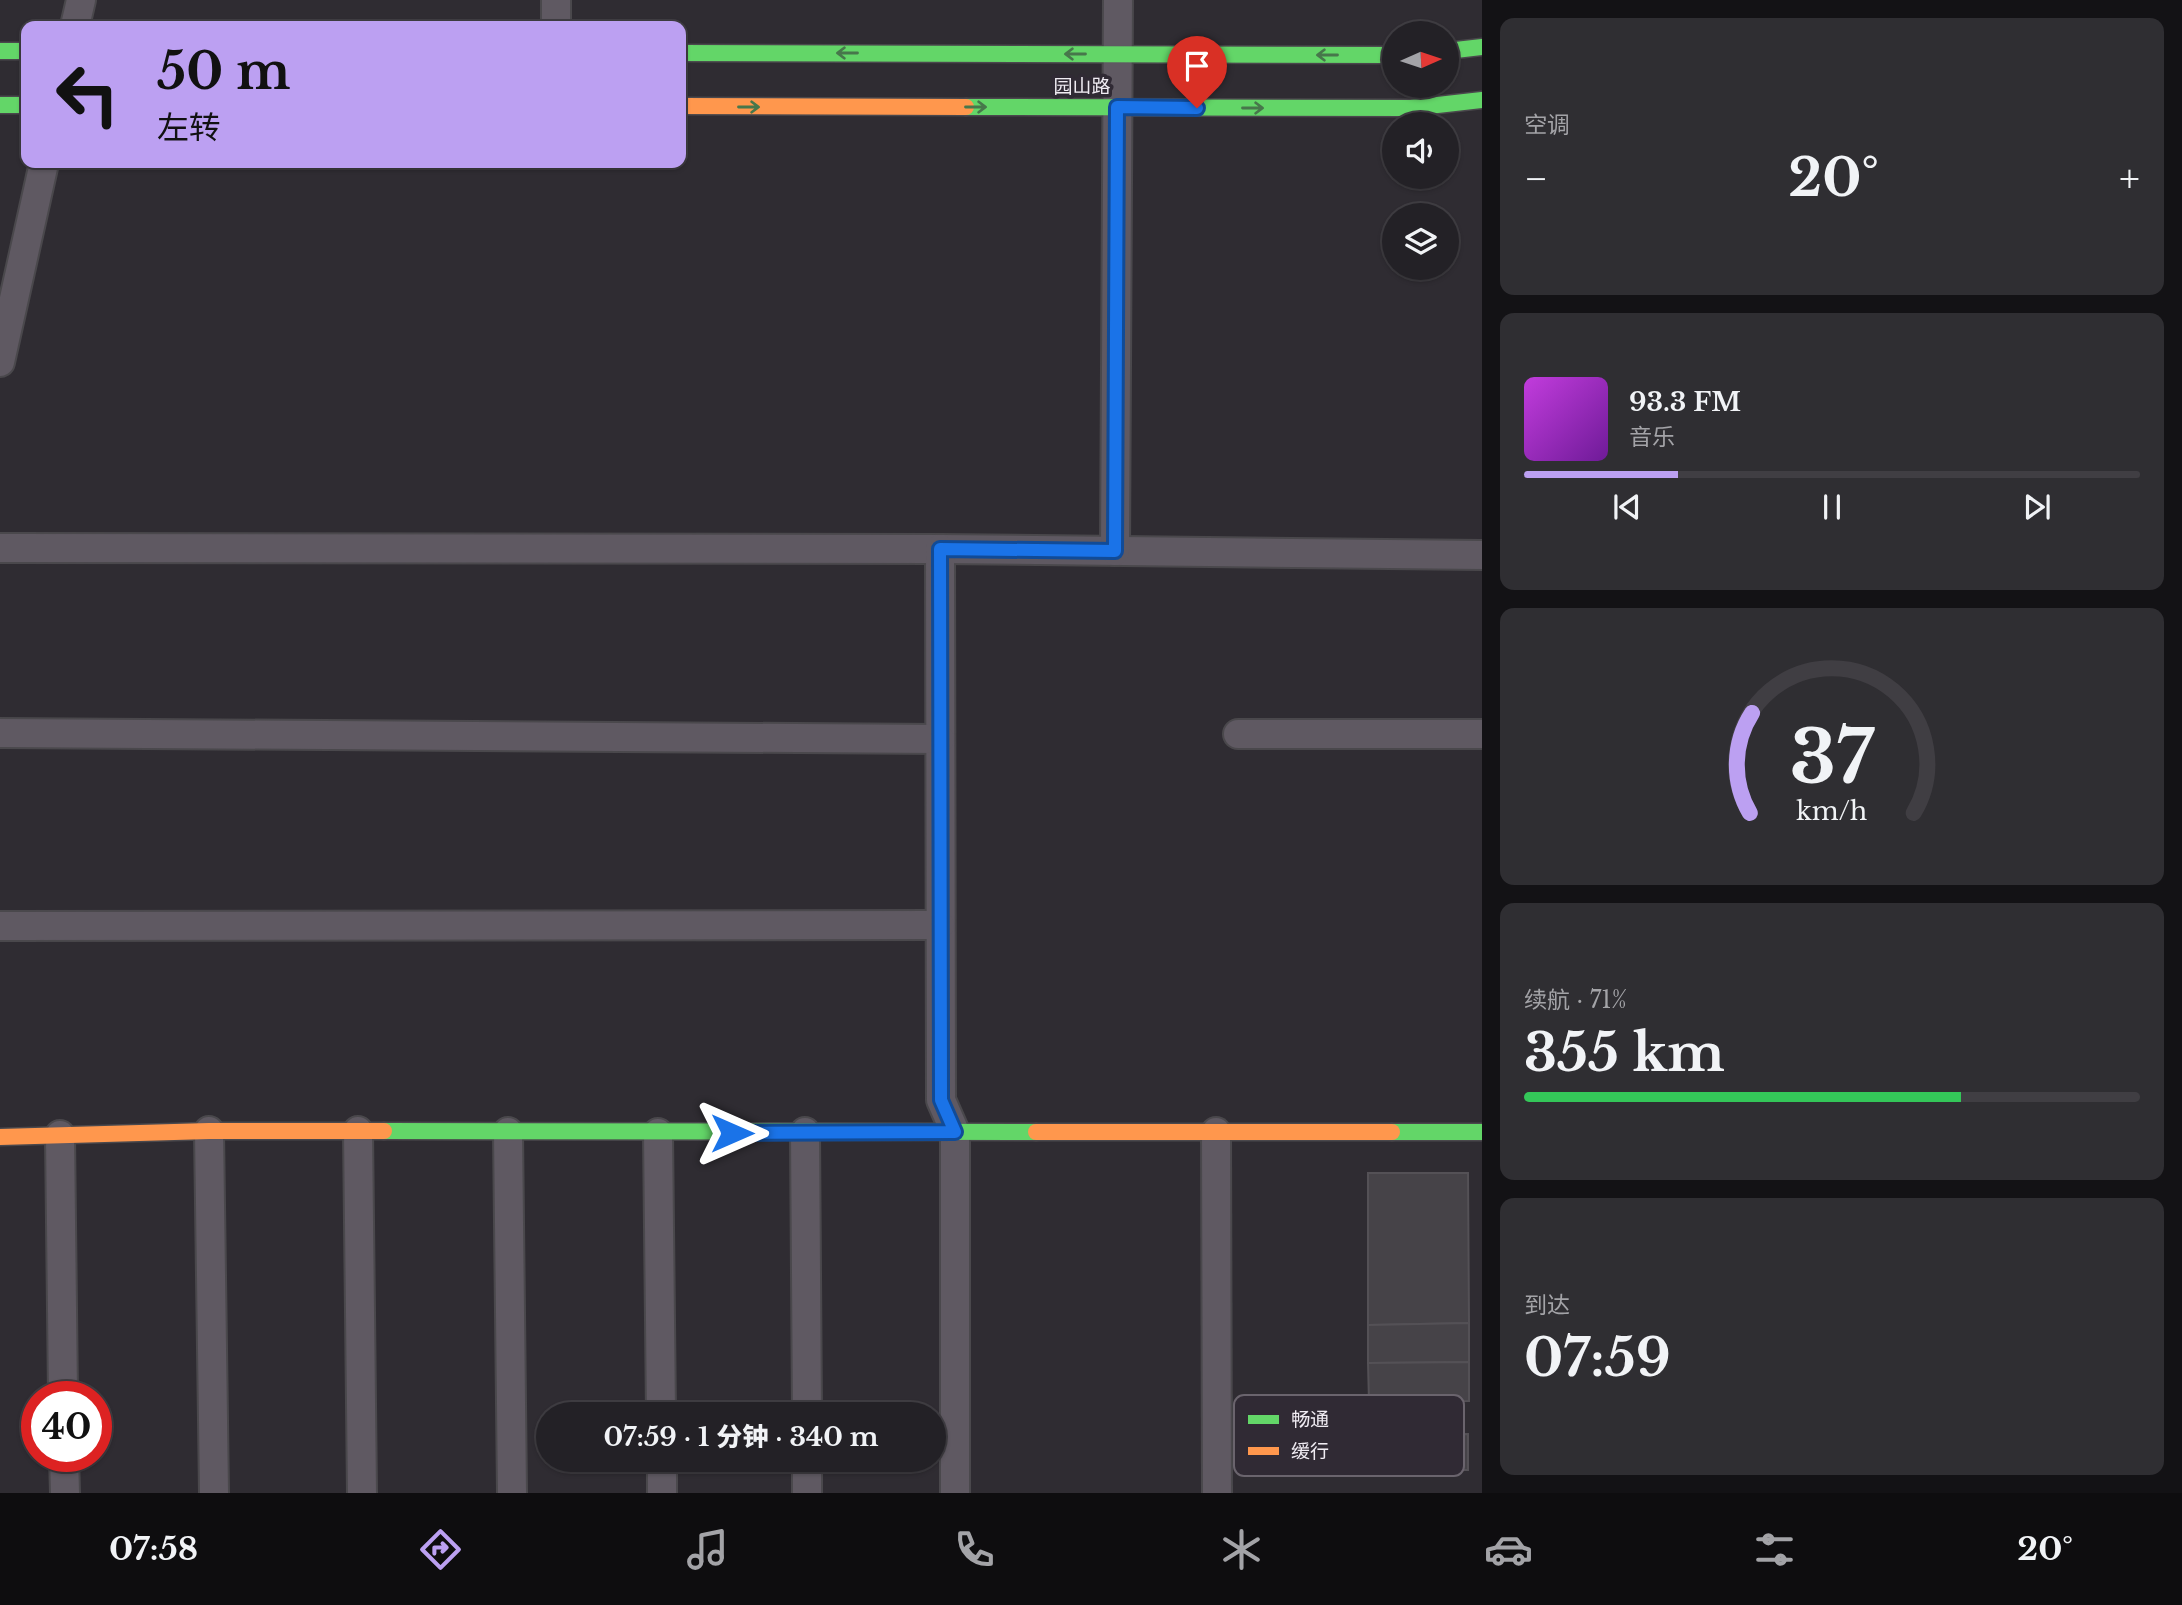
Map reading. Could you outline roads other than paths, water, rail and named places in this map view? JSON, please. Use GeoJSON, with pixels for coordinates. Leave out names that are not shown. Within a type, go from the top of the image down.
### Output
{"type":"FeatureCollection","features":[{"type":"Feature","properties":{"kind":"street"},"geometry":{"type":"LineString","coordinates":[[76,21],[81,0]]}},
{"type":"Feature","properties":{"kind":"street"},"geometry":{"type":"LineString","coordinates":[[556,0],[556,21]]}},
{"type":"Feature","properties":{"kind":"street"},"geometry":{"type":"LineString","coordinates":[[1115,551],[1118,0]]}},
{"type":"Feature","properties":{"kind":"street"},"geometry":{"type":"LineString","coordinates":[[1460,51],[1482,47]]}},
{"type":"Feature","properties":{"kind":"street"},"geometry":{"type":"LineString","coordinates":[[0,51],[21,51]]}},
{"type":"Feature","properties":{"kind":"street","name":"园山路"},"geometry":{"type":"LineString","coordinates":[[686,53],[1382,55]]}},
{"type":"Feature","properties":{"kind":"street"},"geometry":{"type":"LineString","coordinates":[[1460,55],[1482,58]]}},
{"type":"Feature","properties":{"kind":"street","name":"园山路"},"geometry":{"type":"LineString","coordinates":[[686,106],[1411,108],[1482,100]]}},
{"type":"Feature","properties":{"kind":"street"},"geometry":{"type":"LineString","coordinates":[[0,105],[21,105]]}},
{"type":"Feature","properties":{"kind":"street"},"geometry":{"type":"LineString","coordinates":[[1411,108],[1482,117]]}},
{"type":"Feature","properties":{"kind":"street"},"geometry":{"type":"LineString","coordinates":[[0,362],[43,168]]}},
{"type":"Feature","properties":{"kind":"street"},"geometry":{"type":"LineString","coordinates":[[0,548],[940,549],[1482,555]]}},
{"type":"Feature","properties":{"kind":"street"},"geometry":{"type":"LineString","coordinates":[[940,549],[941,1100],[955,1132],[955,1493]]}},
{"type":"Feature","properties":{"kind":"street"},"geometry":{"type":"LineString","coordinates":[[0,733],[940,739]]}},
{"type":"Feature","properties":{"kind":"street"},"geometry":{"type":"LineString","coordinates":[[1238,734],[1482,734]]}},
{"type":"Feature","properties":{"kind":"street"},"geometry":{"type":"LineString","coordinates":[[0,926],[940,925]]}},
{"type":"Feature","properties":{"kind":"street"},"geometry":{"type":"LineString","coordinates":[[209,1131],[215,1493]]}},
{"type":"Feature","properties":{"kind":"street"},"geometry":{"type":"LineString","coordinates":[[0,1137],[209,1131],[1482,1132]]}},
{"type":"Feature","properties":{"kind":"street"},"geometry":{"type":"LineString","coordinates":[[358,1131],[362,1493]]}},
{"type":"Feature","properties":{"kind":"street"},"geometry":{"type":"LineString","coordinates":[[508,1132],[512,1493]]}},
{"type":"Feature","properties":{"kind":"street"},"geometry":{"type":"LineString","coordinates":[[806,1132],[807,1402]]}},
{"type":"Feature","properties":{"kind":"street"},"geometry":{"type":"LineString","coordinates":[[1216,1132],[1217,1493]]}},
{"type":"Feature","properties":{"kind":"street"},"geometry":{"type":"LineString","coordinates":[[658,1133],[661,1402]]}},
{"type":"Feature","properties":{"kind":"street"},"geometry":{"type":"LineString","coordinates":[[60,1135],[64,1381]]}},
{"type":"Feature","properties":{"kind":"street"},"geometry":{"type":"LineString","coordinates":[[64,1472],[65,1493]]}},
{"type":"Feature","properties":{"kind":"street"},"geometry":{"type":"LineString","coordinates":[[662,1472],[662,1493]]}},
{"type":"Feature","properties":{"kind":"street"},"geometry":{"type":"LineString","coordinates":[[807,1472],[807,1493]]}}]}
